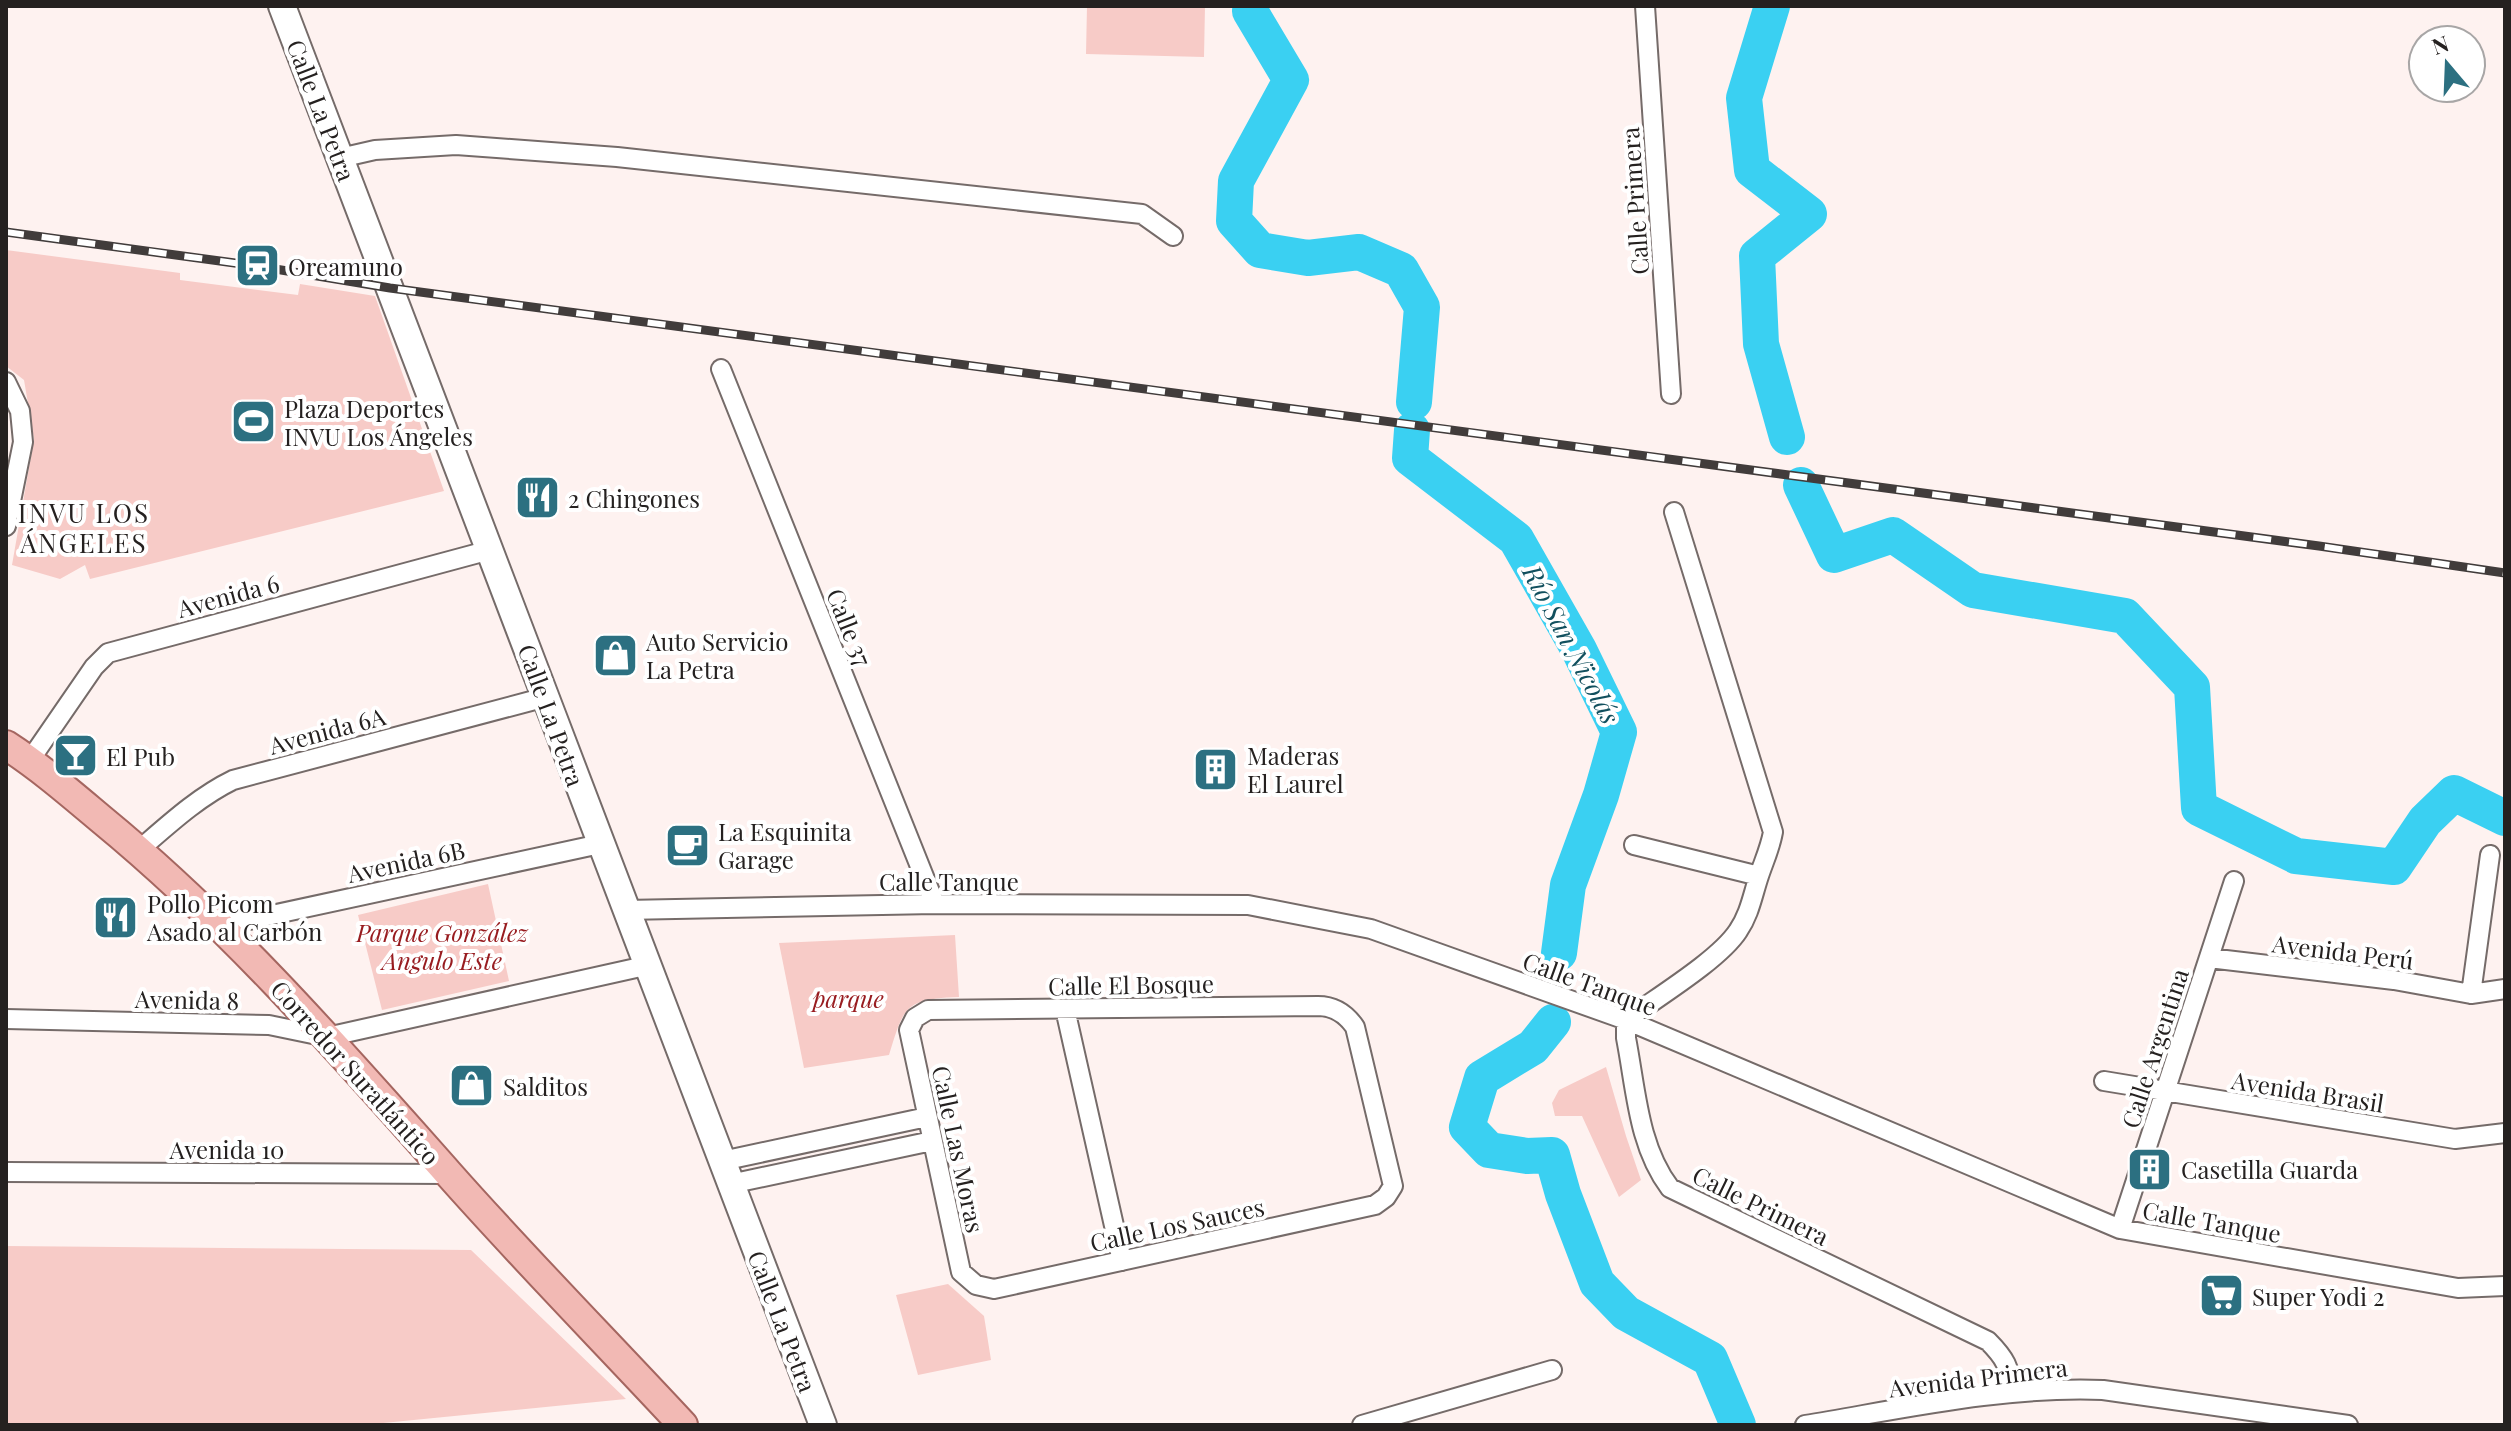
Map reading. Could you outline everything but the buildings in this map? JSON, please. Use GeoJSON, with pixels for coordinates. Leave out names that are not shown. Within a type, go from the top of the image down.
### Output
{"type":"FeatureCollection","features":[{"type":"Feature","properties":{"kind":"main road","name":"Corredor Suratlántico"},"geometry":{"type":"LineString","coordinates":[[6,745],[30,760],[139,850],[221,926],[683,1425]]}},
{"type":"Feature","properties":{"kind":"street","name":"Calle La Petra"},"geometry":{"type":"LineString","coordinates":[[282,6],[546,697],[645,966],[823,1425]]}},
{"type":"Feature","properties":{"kind":"street","name":"Calle Primera"},"geometry":{"type":"LineString","coordinates":[[1645,6],[1671,394]]}},
{"type":"Feature","properties":{"kind":"street"},"geometry":{"type":"LineString","coordinates":[[340,158],[375,150],[456,145],[617,157],[1142,214],[1173,236]]}},
{"type":"Feature","properties":{"kind":"street","name":"Calle 37"},"geometry":{"type":"LineString","coordinates":[[721,369],[935,904]]}},
{"type":"Feature","properties":{"kind":"street"},"geometry":{"type":"LineString","coordinates":[[6,382],[20,411],[23,442],[6,526]]}},
{"type":"Feature","properties":{"kind":"street"},"geometry":{"type":"LineString","coordinates":[[1626,1020],[1716,954],[1736,934],[1750,910],[1773,832],[1674,512]]}},
{"type":"Feature","properties":{"kind":"street","name":"Avenida 6"},"geometry":{"type":"LineString","coordinates":[[30,760],[94,667],[108,653],[490,550]]}},
{"type":"Feature","properties":{"kind":"street","name":"Avenida 6A"},"geometry":{"type":"LineString","coordinates":[[139,850],[173,820],[233,780],[546,697]]}},
{"type":"Feature","properties":{"kind":"street","name":"Avenida 6B"},"geometry":{"type":"LineString","coordinates":[[221,926],[600,844]]}},
{"type":"Feature","properties":{"kind":"street"},"geometry":{"type":"LineString","coordinates":[[1634,845],[1759,876]]}},
{"type":"Feature","properties":{"kind":"street"},"geometry":{"type":"LineString","coordinates":[[2471,994],[2490,855]]}},
{"type":"Feature","properties":{"kind":"street","name":"Calle Argentina"},"geometry":{"type":"LineString","coordinates":[[2120,1229],[2234,881]]}},
{"type":"Feature","properties":{"kind":"street","name":"Calle Tanque"},"geometry":{"type":"LineString","coordinates":[[625,910],[935,904],[1248,905],[1371,929],[1626,1020],[2120,1229],[2458,1288],[2505,1286]]}},
{"type":"Feature","properties":{"kind":"street","name":"Avenida Perú"},"geometry":{"type":"LineString","coordinates":[[2209,958],[2394,980],[2471,994],[2505,989]]}},
{"type":"Feature","properties":{"kind":"street","name":"Avenida 8"},"geometry":{"type":"LineString","coordinates":[[6,1019],[269,1025],[327,1037],[645,966]]}},
{"type":"Feature","properties":{"kind":"street","name":"Calle El Bosque"},"geometry":{"type":"LineString","coordinates":[[915,1018],[928,1010],[1327,1006],[1348,1016],[1355,1027],[1393,1186],[1386,1197]]}},
{"type":"Feature","properties":{"kind":"street"},"geometry":{"type":"LineString","coordinates":[[1065,1009],[1122,1261]]}},
{"type":"Feature","properties":{"kind":"street","name":"Calle Las Moras"},"geometry":{"type":"LineString","coordinates":[[915,1018],[909,1030],[961,1272],[976,1285]]}},
{"type":"Feature","properties":{"kind":"street","name":"Calle Primera"},"geometry":{"type":"LineString","coordinates":[[1626,1020],[1626,1038],[1647,1147],[1656,1169],[1670,1188],[1988,1341],[2004,1357],[2012,1392]]}},
{"type":"Feature","properties":{"kind":"street","name":"Avenida Brasil"},"geometry":{"type":"LineString","coordinates":[[2104,1081],[2455,1139],[2505,1133]]}},
{"type":"Feature","properties":{"kind":"street"},"geometry":{"type":"LineString","coordinates":[[726,1173],[927,1117]]}},
{"type":"Feature","properties":{"kind":"street"},"geometry":{"type":"LineString","coordinates":[[726,1173],[932,1141]]}},
{"type":"Feature","properties":{"kind":"street","name":"Avenida 10"},"geometry":{"type":"LineString","coordinates":[[6,1172],[448,1174]]}},
{"type":"Feature","properties":{"kind":"street","name":"Calle Los Sauces"},"geometry":{"type":"LineString","coordinates":[[976,1285],[994,1289],[1375,1205],[1386,1197]]}},
{"type":"Feature","properties":{"kind":"street"},"geometry":{"type":"LineString","coordinates":[[1362,1425],[1552,1370]]}},
{"type":"Feature","properties":{"kind":"street","name":"Avenida Primera"},"geometry":{"type":"LineString","coordinates":[[1805,1425],[2012,1392],[2103,1390],[2348,1425]]}},
{"type":"Feature","properties":{"kind":"green space"},"geometry":{"type":"Polygon","coordinates":[[[1087,6],[1205,6],[1204,57],[1086,54],[1087,6]]]}},
{"type":"Feature","properties":{"kind":"green space"},"geometry":{"type":"Polygon","coordinates":[[[6,250],[180,273],[180,280],[298,295],[300,284],[375,296],[444,491],[90,579],[85,565],[60,579],[12,565],[34,439],[24,380],[6,366],[6,250]]]}},
{"type":"Feature","properties":{"kind":"green space","name":"Parque González Angulo Este"},"geometry":{"type":"Polygon","coordinates":[[[488,884],[509,981],[382,1010],[358,915],[488,884]]]}},
{"type":"Feature","properties":{"kind":"green space","name":"parque"},"geometry":{"type":"Polygon","coordinates":[[[955,935],[959,997],[927,1000],[909,1008],[889,1055],[804,1068],[779,943],[955,935]]]}},
{"type":"Feature","properties":{"kind":"green space"},"geometry":{"type":"Polygon","coordinates":[[[1606,1067],[1641,1180],[1619,1197],[1582,1116],[1555,1116],[1552,1103],[1559,1090],[1606,1067]]]}},
{"type":"Feature","properties":{"kind":"green space"},"geometry":{"type":"Polygon","coordinates":[[[6,1246],[471,1250],[626,1399],[363,1425],[6,1425],[6,1246]]]}},
{"type":"Feature","properties":{"kind":"green space"},"geometry":{"type":"Polygon","coordinates":[[[948,1284],[984,1316],[991,1360],[918,1375],[896,1295],[948,1284]]]}},
{"type":"Feature","properties":{"kind":"waterway","name":"Río San Nicolás"},"geometry":{"type":"LineString","coordinates":[[1251,6],[1250,11],[1291,80],[1236,181],[1234,221],[1260,250],[1308,258],[1359,252],[1401,270],[1422,307],[1414,402]]}},
{"type":"Feature","properties":{"kind":"waterway"},"geometry":{"type":"LineString","coordinates":[[1772,6],[1744,98],[1752,170],[1809,214],[1757,256],[1761,344],[1787,437]]}},
{"type":"Feature","properties":{"kind":"waterway","name":"Río San Nicolás"},"geometry":{"type":"LineString","coordinates":[[1412,430],[1410,458],[1516,539],[1579,650],[1619,732],[1601,795],[1568,885],[1559,953]]}},
{"type":"Feature","properties":{"kind":"waterway"},"geometry":{"type":"LineString","coordinates":[[1801,485],[1834,555],[1893,535],[1973,590],[2125,616],[2192,687],[2199,808],[2296,856],[2394,867],[2425,821],[2454,793],[2505,818]]}},
{"type":"Feature","properties":{"kind":"waterway","name":"Río San Nicolás"},"geometry":{"type":"LineString","coordinates":[[1553,1022],[1533,1047],[1482,1078],[1467,1127],[1489,1150],[1527,1156],[1552,1155],[1563,1194],[1597,1283],[1626,1313],[1710,1359],[1738,1425]]}},
{"type":"Feature","properties":{"kind":"railway"},"geometry":{"type":"LineString","coordinates":[[6,232],[257,266],[390,288],[2505,573]]}},
{"type":"Feature","properties":{"kind":"place","name":"Oreamuno"},"geometry":{"type":"Point","coordinates":[257,266]}},
{"type":"Feature","properties":{"kind":"place","name":"Plaza Deportes INVU Los Ángeles"},"geometry":{"type":"Point","coordinates":[253,422]}},
{"type":"Feature","properties":{"kind":"place","name":"2 Chingones"},"geometry":{"type":"Point","coordinates":[537,498]}},
{"type":"Feature","properties":{"kind":"place","name":"Auto Servicio La Petra"},"geometry":{"type":"Point","coordinates":[615,655]}},
{"type":"Feature","properties":{"kind":"place","name":"El Pub"},"geometry":{"type":"Point","coordinates":[75,756]}},
{"type":"Feature","properties":{"kind":"place","name":"Maderas El Laurel"},"geometry":{"type":"Point","coordinates":[1216,769]}},
{"type":"Feature","properties":{"kind":"place","name":"La Esquinita Garage"},"geometry":{"type":"Point","coordinates":[687,845]}},
{"type":"Feature","properties":{"kind":"place","name":"Pollo Picom Asado al Carbón"},"geometry":{"type":"Point","coordinates":[116,917]}},
{"type":"Feature","properties":{"kind":"place","name":"Salditos"},"geometry":{"type":"Point","coordinates":[472,1086]}},
{"type":"Feature","properties":{"kind":"place","name":"Casetilla Guarda"},"geometry":{"type":"Point","coordinates":[2150,1169]}},
{"type":"Feature","properties":{"kind":"place","name":"Super Yodi 2"},"geometry":{"type":"Point","coordinates":[2221,1296]}},
{"type":"Feature","properties":{"kind":"district","name":"INVU LOS ÁNGELES"},"geometry":{"type":"Point","coordinates":[84,527]}}]}
